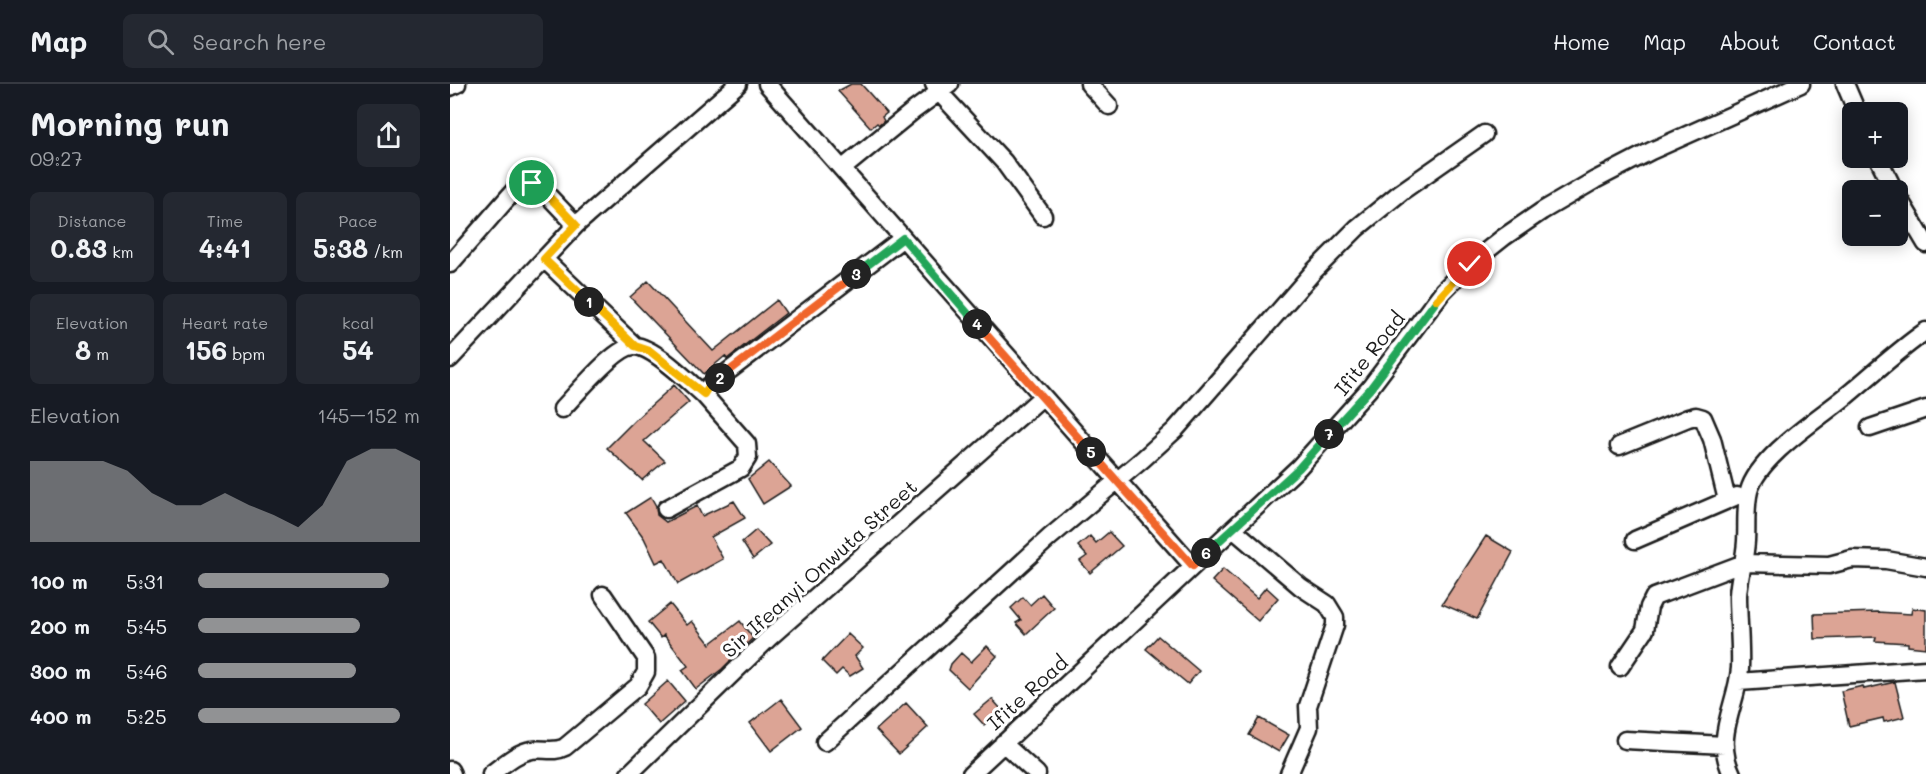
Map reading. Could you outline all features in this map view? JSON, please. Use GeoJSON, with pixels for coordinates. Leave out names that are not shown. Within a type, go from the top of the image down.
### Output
{"type":"FeatureCollection","features":[{"type":"Feature","properties":{"kind":"street"},"geometry":{"type":"LineString","coordinates":[[450,87],[457,84]]}},
{"type":"Feature","properties":{"kind":"street"},"geometry":{"type":"LineString","coordinates":[[450,359],[576,225],[738,84]]}},
{"type":"Feature","properties":{"kind":"street"},"geometry":{"type":"LineString","coordinates":[[767,84],[1193,566]]}},
{"type":"Feature","properties":{"kind":"street"},"geometry":{"type":"LineString","coordinates":[[1089,84],[1109,106]]}},
{"type":"Feature","properties":{"kind":"street","name":"Ifite Road"},"geometry":{"type":"LineString","coordinates":[[970,774],[1299,468],[1370,389],[1443,291],[1470,264],[1542,211],[1651,151],[1801,84]]}},
{"type":"Feature","properties":{"kind":"street"},"geometry":{"type":"LineString","coordinates":[[1845,84],[1853,102]]}},
{"type":"Feature","properties":{"kind":"street"},"geometry":{"type":"LineString","coordinates":[[842,169],[941,87],[1004,162],[1043,216]]}},
{"type":"Feature","properties":{"kind":"street"},"geometry":{"type":"LineString","coordinates":[[825,742],[1050,537],[1175,430],[1314,271],[1357,228],[1401,192],[1484,134]]}},
{"type":"Feature","properties":{"kind":"street"},"geometry":{"type":"LineString","coordinates":[[450,264],[520,184],[532,183],[539,186],[576,225]]}},
{"type":"Feature","properties":{"kind":"street"},"geometry":{"type":"LineString","coordinates":[[1908,213],[1926,244]]}},
{"type":"Feature","properties":{"kind":"street"},"geometry":{"type":"LineString","coordinates":[[704,394],[709,386],[903,238]]}},
{"type":"Feature","properties":{"kind":"street"},"geometry":{"type":"LineString","coordinates":[[544,259],[635,346],[650,351],[704,394],[747,444],[748,457],[741,468],[666,509]]}},
{"type":"Feature","properties":{"kind":"street"},"geometry":{"type":"LineString","coordinates":[[1731,774],[1726,762],[1725,728],[1740,668],[1738,594],[1744,563],[1749,491],[1763,467],[1780,448],[1832,408],[1899,350],[1926,331]]}},
{"type":"Feature","properties":{"kind":"street"},"geometry":{"type":"LineString","coordinates":[[562,409],[617,352],[635,346]]}},
{"type":"Feature","properties":{"kind":"street","name":"Sir Ifeanyi Onwuta Street"},"geometry":{"type":"LineString","coordinates":[[629,774],[770,638],[1042,397]]}},
{"type":"Feature","properties":{"kind":"street"},"geometry":{"type":"LineString","coordinates":[[1870,428],[1926,409]]}},
{"type":"Feature","properties":{"kind":"street"},"geometry":{"type":"LineString","coordinates":[[1619,446],[1688,418],[1696,416],[1703,418],[1712,439],[1728,500]]}},
{"type":"Feature","properties":{"kind":"street"},"geometry":{"type":"LineString","coordinates":[[1635,540],[1749,491]]}},
{"type":"Feature","properties":{"kind":"street"},"geometry":{"type":"LineString","coordinates":[[1233,529],[1301,587],[1327,604],[1335,617],[1332,635],[1308,706],[1309,728],[1289,774]]}},
{"type":"Feature","properties":{"kind":"street"},"geometry":{"type":"LineString","coordinates":[[1620,667],[1645,630],[1649,607],[1654,597],[1744,563],[1829,565],[1852,559],[1886,560],[1926,567]]}},
{"type":"Feature","properties":{"kind":"street"},"geometry":{"type":"LineString","coordinates":[[491,774],[520,753],[565,747],[638,686],[646,672],[646,658],[603,595]]}},
{"type":"Feature","properties":{"kind":"street"},"geometry":{"type":"LineString","coordinates":[[1738,682],[1926,669]]}},
{"type":"Feature","properties":{"kind":"street"},"geometry":{"type":"LineString","coordinates":[[1625,740],[1725,745]]}},
{"type":"Feature","properties":{"kind":"street"},"geometry":{"type":"LineString","coordinates":[[1003,743],[1037,774]]}},
{"type":"Feature","properties":{"kind":"street"},"geometry":{"type":"LineString","coordinates":[[450,770],[452,774]]}},
{"type":"Feature","properties":{"kind":"building"},"geometry":{"type":"Polygon","coordinates":[[[851,84],[861,84],[887,113],[882,117],[884,121],[879,125],[877,123],[871,128],[838,91],[851,84]]]}},
{"type":"Feature","properties":{"kind":"building"},"geometry":{"type":"Polygon","coordinates":[[[648,281],[713,351],[777,300],[786,313],[727,359],[725,356],[704,374],[630,297],[648,281]]]}},
{"type":"Feature","properties":{"kind":"building"},"geometry":{"type":"Polygon","coordinates":[[[674,385],[689,402],[644,441],[665,461],[642,480],[607,448],[674,385]]]}},
{"type":"Feature","properties":{"kind":"building"},"geometry":{"type":"Polygon","coordinates":[[[769,462],[791,486],[763,504],[748,479],[769,462]]]}},
{"type":"Feature","properties":{"kind":"building"},"geometry":{"type":"Polygon","coordinates":[[[651,497],[656,506],[657,515],[666,522],[697,506],[702,516],[734,501],[745,518],[711,537],[723,559],[678,584],[664,559],[656,563],[644,538],[626,513],[651,497]]]}},
{"type":"Feature","properties":{"kind":"building"},"geometry":{"type":"Polygon","coordinates":[[[756,530],[770,545],[753,559],[742,542],[756,530]]]}},
{"type":"Feature","properties":{"kind":"building"},"geometry":{"type":"Polygon","coordinates":[[[1109,532],[1122,546],[1090,573],[1080,561],[1087,556],[1078,546],[1090,536],[1096,543],[1109,532]]]}},
{"type":"Feature","properties":{"kind":"building"},"geometry":{"type":"Polygon","coordinates":[[[1486,536],[1513,552],[1477,619],[1442,604],[1486,536]]]}},
{"type":"Feature","properties":{"kind":"building"},"geometry":{"type":"Polygon","coordinates":[[[1223,569],[1257,598],[1266,587],[1278,598],[1258,621],[1212,581],[1223,569]]]}},
{"type":"Feature","properties":{"kind":"building"},"geometry":{"type":"Polygon","coordinates":[[[1042,594],[1054,608],[1026,634],[1016,623],[1021,620],[1011,608],[1023,597],[1030,605],[1042,594]]]}},
{"type":"Feature","properties":{"kind":"building"},"geometry":{"type":"Polygon","coordinates":[[[670,604],[687,625],[692,621],[710,644],[740,621],[753,638],[722,669],[696,689],[682,670],[688,666],[664,635],[661,638],[648,622],[670,604]]]}},
{"type":"Feature","properties":{"kind":"building"},"geometry":{"type":"Polygon","coordinates":[[[1912,608],[1926,610],[1926,648],[1908,646],[1908,643],[1875,641],[1876,637],[1815,639],[1814,614],[1877,612],[1911,614],[1912,608]]]}},
{"type":"Feature","properties":{"kind":"building"},"geometry":{"type":"Polygon","coordinates":[[[848,634],[863,648],[855,656],[863,668],[850,676],[842,669],[836,675],[822,661],[848,634]]]}},
{"type":"Feature","properties":{"kind":"building"},"geometry":{"type":"Polygon","coordinates":[[[1158,636],[1199,671],[1188,684],[1146,649],[1158,636]]]}},
{"type":"Feature","properties":{"kind":"building"},"geometry":{"type":"Polygon","coordinates":[[[987,646],[997,656],[968,688],[949,670],[951,664],[961,653],[971,662],[987,646]]]}},
{"type":"Feature","properties":{"kind":"building"},"geometry":{"type":"Polygon","coordinates":[[[668,681],[685,701],[659,724],[642,704],[668,681]]]}},
{"type":"Feature","properties":{"kind":"building"},"geometry":{"type":"Polygon","coordinates":[[[1895,682],[1904,717],[1884,722],[1883,718],[1849,726],[1841,691],[1863,686],[1864,689],[1895,682]]]}},
{"type":"Feature","properties":{"kind":"building"},"geometry":{"type":"Polygon","coordinates":[[[781,699],[802,727],[771,751],[750,723],[781,699]]]}},
{"type":"Feature","properties":{"kind":"building"},"geometry":{"type":"Polygon","coordinates":[[[992,699],[1001,709],[984,725],[974,714],[992,699]]]}},
{"type":"Feature","properties":{"kind":"building"},"geometry":{"type":"Polygon","coordinates":[[[906,703],[928,727],[899,754],[876,730],[906,703]]]}},
{"type":"Feature","properties":{"kind":"building"},"geometry":{"type":"Polygon","coordinates":[[[1259,718],[1289,735],[1279,752],[1249,735],[1259,718]]]}},
{"type":"Feature","properties":{"kind":"route"},"geometry":{"type":"LineString","coordinates":[[532,183],[539,186],[576,225],[544,259],[635,346],[650,351],[704,394],[709,386],[903,238],[1193,566],[1299,468],[1370,389],[1443,291],[1470,264]]}}]}
